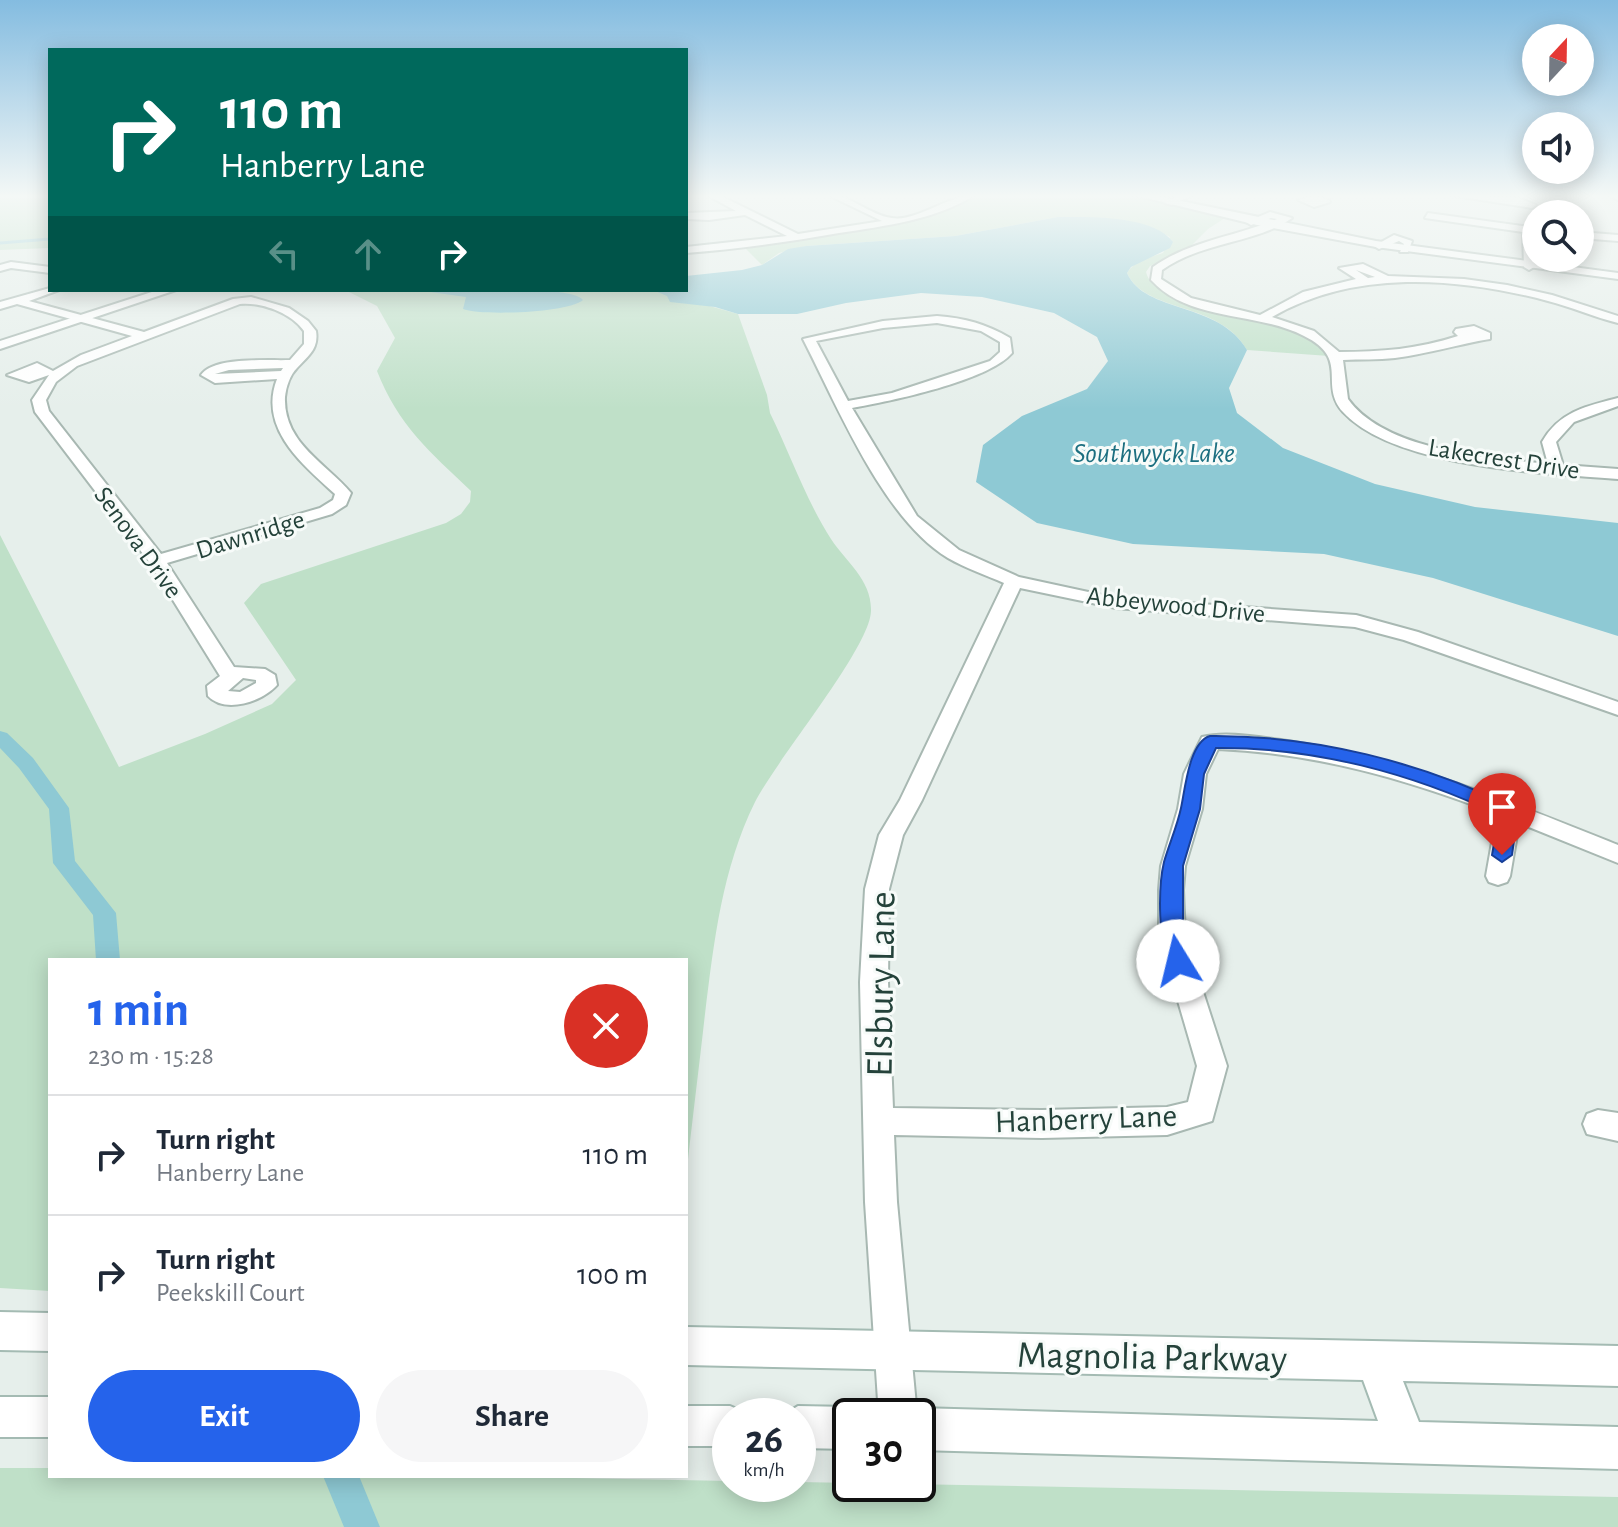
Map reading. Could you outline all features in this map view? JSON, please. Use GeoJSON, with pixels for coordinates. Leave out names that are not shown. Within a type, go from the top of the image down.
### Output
{"type":"FeatureCollection","features":[{"type":"Feature","properties":{"kind":"street"},"geometry":{"type":"LineString","coordinates":[[9,266],[48,270]]}},
{"type":"Feature","properties":{"kind":"street"},"geometry":{"type":"LineString","coordinates":[[1161,266],[1156,271],[1156,280],[1167,289],[1185,298],[1264,317],[1310,334],[1338,356],[1415,351],[1467,337]]}},
{"type":"Feature","properties":{"kind":"street"},"geometry":{"type":"LineString","coordinates":[[1366,281],[1344,268],[1363,267],[1388,280]]}},
{"type":"Feature","properties":{"kind":"street"},"geometry":{"type":"LineString","coordinates":[[1578,272],[1618,276]]}},
{"type":"Feature","properties":{"kind":"street"},"geometry":{"type":"LineString","coordinates":[[1264,317],[1307,294],[1366,281],[1388,280],[1439,281],[1500,288],[1560,300],[1615,317]]}},
{"type":"Feature","properties":{"kind":"street"},"geometry":{"type":"LineString","coordinates":[[0,306],[48,292]]}},
{"type":"Feature","properties":{"kind":"street"},"geometry":{"type":"LineString","coordinates":[[0,345],[143,292]]}},
{"type":"Feature","properties":{"kind":"street"},"geometry":{"type":"LineString","coordinates":[[0,337],[163,292]]}},
{"type":"Feature","properties":{"kind":"street"},"geometry":{"type":"LineString","coordinates":[[45,373],[60,372],[125,342],[242,300],[297,316],[308,326],[310,344],[288,370],[215,379],[207,375],[210,371],[229,366],[288,370]]}},
{"type":"Feature","properties":{"kind":"street"},"geometry":{"type":"LineString","coordinates":[[17,301],[125,342]]}},
{"type":"Feature","properties":{"kind":"street"},"geometry":{"type":"LineString","coordinates":[[0,306],[145,336]]}},
{"type":"Feature","properties":{"kind":"street","name":"Abbeywood Drive"},"geometry":{"type":"LineString","coordinates":[[844,406],[895,396],[986,367],[1006,353],[1006,341],[969,324],[934,320],[899,322],[809,339],[844,406],[911,519],[953,554],[1014,581],[1116,603],[1356,621],[1411,636],[1618,709]]}},
{"type":"Feature","properties":{"kind":"street","name":"Lakecrest Drive"},"geometry":{"type":"LineString","coordinates":[[1338,356],[1341,401],[1356,417],[1389,436],[1466,457],[1618,474]]}},
{"type":"Feature","properties":{"kind":"street","name":"Dawnridge"},"geometry":{"type":"LineString","coordinates":[[157,561],[326,511],[340,502],[343,493],[294,447],[284,432],[279,403],[288,370]]}},
{"type":"Feature","properties":{"kind":"street","name":"Senova Drive"},"geometry":{"type":"LineString","coordinates":[[60,372],[41,390],[39,400],[42,412],[157,561],[230,676]]}},
{"type":"Feature","properties":{"kind":"street"},"geometry":{"type":"LineString","coordinates":[[1557,469],[1549,442],[1557,426],[1579,413],[1618,402]]}},
{"type":"Feature","properties":{"kind":"street","name":"Elsbury Lane"},"geometry":{"type":"LineString","coordinates":[[896,1398],[881,1202],[874,982],[877,889],[891,835],[911,800],[1014,581]]}},
{"type":"Feature","properties":{"kind":"street","name":"Hanberry Lane"},"geometry":{"type":"LineString","coordinates":[[879,1121],[1042,1124],[1167,1121],[1201,1112],[1212,1066],[1172,936],[1171,890],[1195,774],[1210,742],[1254,742],[1356,758],[1465,791],[1509,812],[1618,854]]}},
{"type":"Feature","properties":{"kind":"street"},"geometry":{"type":"LineString","coordinates":[[1498,876],[1509,812]]}},
{"type":"Feature","properties":{"kind":"street"},"geometry":{"type":"LineString","coordinates":[[0,1331],[48,1332]]}},
{"type":"Feature","properties":{"kind":"street","name":"Magnolia Parkway"},"geometry":{"type":"LineString","coordinates":[[688,1346],[1618,1366]]}},
{"type":"Feature","properties":{"kind":"street"},"geometry":{"type":"LineString","coordinates":[[1375,1361],[1407,1443]]}},
{"type":"Feature","properties":{"kind":"street"},"geometry":{"type":"LineString","coordinates":[[0,1417],[48,1417]]}},
{"type":"Feature","properties":{"kind":"street"},"geometry":{"type":"LineString","coordinates":[[688,1426],[712,1426]]}},
{"type":"Feature","properties":{"kind":"street"},"geometry":{"type":"LineString","coordinates":[[936,1430],[1618,1448]]}},
{"type":"Feature","properties":{"kind":"green space"},"geometry":{"type":"Polygon","coordinates":[[[1150,266],[1146,272],[1148,278],[1160,289],[1181,299],[1278,325],[1313,343],[1329,356],[1247,350],[1234,334],[1219,323],[1150,295],[1136,286],[1127,273],[1130,269],[1150,266]]]}},
{"type":"Feature","properties":{"kind":"green space"},"geometry":{"type":"Polygon","coordinates":[[[349,292],[660,292],[738,314],[767,395],[770,413],[806,493],[831,539],[867,590],[871,611],[856,650],[766,783],[735,853],[721,906],[712,960],[688,1160],[688,958],[48,958],[48,1291],[0,1288],[0,535],[119,767],[272,704],[296,680],[244,603],[261,584],[446,523],[461,514],[470,502],[471,491],[416,437],[385,390],[377,371],[395,338],[377,306],[349,292]]]}},
{"type":"Feature","properties":{"kind":"green space"},"geometry":{"type":"Polygon","coordinates":[[[0,1468],[48,1468],[48,1478],[712,1481],[712,1502],[816,1502],[816,1482],[832,1483],[832,1502],[936,1502],[936,1485],[1618,1497],[1618,1527],[0,1527],[0,1468]]]}},
{"type":"Feature","properties":{"kind":"water","name":"Southwyck Lake"},"geometry":{"type":"Polygon","coordinates":[[[757,266],[1133,266],[1127,273],[1136,286],[1149,295],[1219,323],[1235,334],[1247,350],[1229,388],[1237,413],[1283,448],[1375,484],[1475,507],[1618,523],[1618,636],[1433,578],[1324,554],[1133,544],[1037,523],[976,482],[983,445],[1022,416],[1087,389],[1108,361],[1097,337],[1054,313],[982,297],[921,293],[846,303],[797,314],[738,314],[715,307],[670,302],[667,296],[658,292],[688,292],[688,276],[757,266]]]}},
{"type":"Feature","properties":{"kind":"water"},"geometry":{"type":"Polygon","coordinates":[[[430,292],[556,292],[583,300],[560,308],[487,312],[463,309],[466,297],[430,292]]]}},
{"type":"Feature","properties":{"kind":"waterway"},"geometry":{"type":"LineString","coordinates":[[0,737],[26,763],[59,808],[64,863],[104,913],[108,958]]}},
{"type":"Feature","properties":{"kind":"waterway"},"geometry":{"type":"LineString","coordinates":[[342,1478],[362,1527]]}},
{"type":"Feature","properties":{"kind":"route"},"geometry":{"type":"LineString","coordinates":[[1178,961],[1172,936],[1173,866],[1190,809],[1195,774],[1210,742],[1254,742],[1317,750],[1409,772],[1465,791],[1509,812],[1502,855]]}}]}
